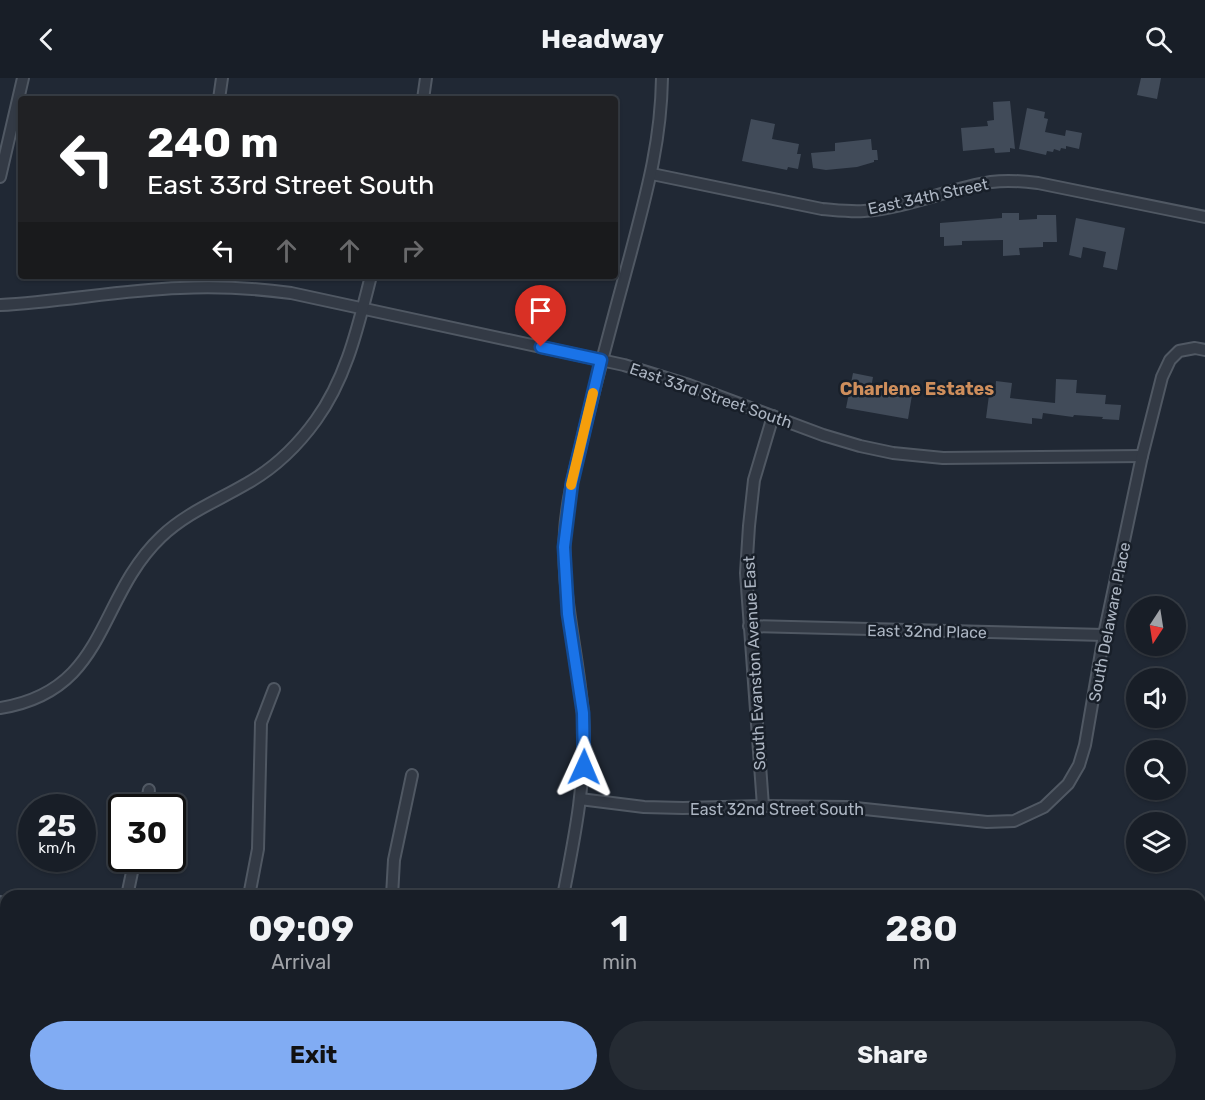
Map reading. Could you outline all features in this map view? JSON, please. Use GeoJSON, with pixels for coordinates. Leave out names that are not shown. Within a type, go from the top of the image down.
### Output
{"type":"FeatureCollection","features":[{"type":"Feature","properties":{"kind":"street"},"geometry":{"type":"LineString","coordinates":[[20,96],[23,78]]}},
{"type":"Feature","properties":{"kind":"street"},"geometry":{"type":"LineString","coordinates":[[219,96],[222,78]]}},
{"type":"Feature","properties":{"kind":"street"},"geometry":{"type":"LineString","coordinates":[[423,96],[426,78]]}},
{"type":"Feature","properties":{"kind":"street"},"geometry":{"type":"LineString","coordinates":[[564,890],[584,767],[583,713],[568,614],[564,547],[572,483],[601,360],[652,174],[660,122],[662,78]]}},
{"type":"Feature","properties":{"kind":"street"},"geometry":{"type":"LineString","coordinates":[[0,177],[16,126]]}},
{"type":"Feature","properties":{"kind":"street","name":"East 34th Street"},"geometry":{"type":"LineString","coordinates":[[652,174],[839,211],[879,209],[976,185],[1010,181],[1038,183],[1205,217]]}},
{"type":"Feature","properties":{"kind":"street"},"geometry":{"type":"LineString","coordinates":[[0,708],[38,698],[61,685],[74,673],[99,638],[128,578],[161,537],[197,510],[248,483],[270,468],[305,435],[331,398],[340,380],[350,356],[370,279]]}},
{"type":"Feature","properties":{"kind":"street","name":"East 33rd Street South"},"geometry":{"type":"LineString","coordinates":[[0,305],[41,303],[177,288],[254,288],[291,293],[601,360],[689,385],[823,435],[860,446],[915,456],[942,458],[1142,456]]}},
{"type":"Feature","properties":{"kind":"street"},"geometry":{"type":"LineString","coordinates":[[1142,456],[1162,377],[1170,360],[1179,351],[1195,348],[1205,350]]}},
{"type":"Feature","properties":{"kind":"street","name":"South Evanston Avenue East"},"geometry":{"type":"LineString","coordinates":[[763,806],[746,573],[748,526],[754,480],[773,416]]}},
{"type":"Feature","properties":{"kind":"street","name":"South Delaware Place"},"geometry":{"type":"LineString","coordinates":[[1068,784],[1079,765],[1085,745],[1104,635],[1142,456]]}},
{"type":"Feature","properties":{"kind":"street","name":"East 32nd Place"},"geometry":{"type":"LineString","coordinates":[[749,626],[1104,635]]}},
{"type":"Feature","properties":{"kind":"street"},"geometry":{"type":"LineString","coordinates":[[250,890],[258,849],[261,723],[274,689]]}},
{"type":"Feature","properties":{"kind":"street"},"geometry":{"type":"LineString","coordinates":[[392,890],[394,860],[412,775]]}},
{"type":"Feature","properties":{"kind":"street","name":"East 32nd Street South"},"geometry":{"type":"LineString","coordinates":[[580,799],[644,807],[846,807],[1000,822],[1014,821],[1036,812],[1051,802],[1068,784]]}},
{"type":"Feature","properties":{"kind":"street"},"geometry":{"type":"LineString","coordinates":[[148,794],[149,790]]}},
{"type":"Feature","properties":{"kind":"street"},"geometry":{"type":"LineString","coordinates":[[128,890],[132,872]]}},
{"type":"Feature","properties":{"kind":"building"},"geometry":{"type":"Polygon","coordinates":[[[1141,78],[1161,78],[1157,99],[1137,95],[1141,78]]]}},
{"type":"Feature","properties":{"kind":"building"},"geometry":{"type":"Polygon","coordinates":[[[1010,101],[1015,149],[1010,148],[1010,152],[995,153],[994,148],[963,151],[961,128],[988,126],[987,121],[994,120],[993,102],[1010,101]]]}},
{"type":"Feature","properties":{"kind":"building"},"geometry":{"type":"Polygon","coordinates":[[[1027,108],[1045,112],[1044,118],[1048,119],[1045,132],[1065,136],[1066,130],[1082,133],[1079,149],[1066,146],[1066,149],[1061,148],[1060,151],[1054,149],[1053,152],[1047,151],[1046,155],[1019,149],[1027,108]]]}},
{"type":"Feature","properties":{"kind":"building"},"geometry":{"type":"Polygon","coordinates":[[[751,119],[775,124],[772,139],[799,144],[797,154],[801,154],[798,169],[788,167],[787,170],[742,161],[751,119]]]}},
{"type":"Feature","properties":{"kind":"building"},"geometry":{"type":"Polygon","coordinates":[[[871,139],[872,150],[877,150],[878,160],[874,162],[857,167],[826,170],[813,168],[811,153],[835,151],[835,143],[871,139]]]}},
{"type":"Feature","properties":{"kind":"building"},"geometry":{"type":"Polygon","coordinates":[[[1002,213],[1019,213],[1019,220],[1037,219],[1037,215],[1056,215],[1057,242],[1043,242],[1043,247],[1019,248],[1020,255],[1003,256],[1003,240],[962,241],[962,245],[944,246],[944,237],[940,237],[940,223],[1002,218],[1002,213]]]}},
{"type":"Feature","properties":{"kind":"building"},"geometry":{"type":"Polygon","coordinates":[[[1076,218],[1125,228],[1117,270],[1103,267],[1106,252],[1083,247],[1081,258],[1069,255],[1076,218]]]}},
{"type":"Feature","properties":{"kind":"building"},"geometry":{"type":"Polygon","coordinates":[[[853,373],[873,377],[871,388],[912,395],[908,419],[846,408],[853,373]]]}},
{"type":"Feature","properties":{"kind":"building"},"geometry":{"type":"Polygon","coordinates":[[[1056,379],[1077,380],[1076,393],[1106,395],[1105,404],[1121,405],[1119,420],[1043,413],[1042,419],[1032,418],[1032,424],[986,418],[989,395],[995,396],[996,381],[1012,383],[1010,398],[1055,403],[1056,379]]]}},
{"type":"Feature","properties":{"kind":"slow traffic"},"geometry":{"type":"LineString","coordinates":[[571,485],[593,393]]}},
{"type":"Feature","properties":{"kind":"district","name":"Charlene Estates"},"geometry":{"type":"Point","coordinates":[917,389]}},
{"type":"Feature","properties":{"kind":"route"},"geometry":{"type":"LineString","coordinates":[[541,347],[601,360],[572,483],[564,547],[568,614],[583,713],[584,767]]}}]}
